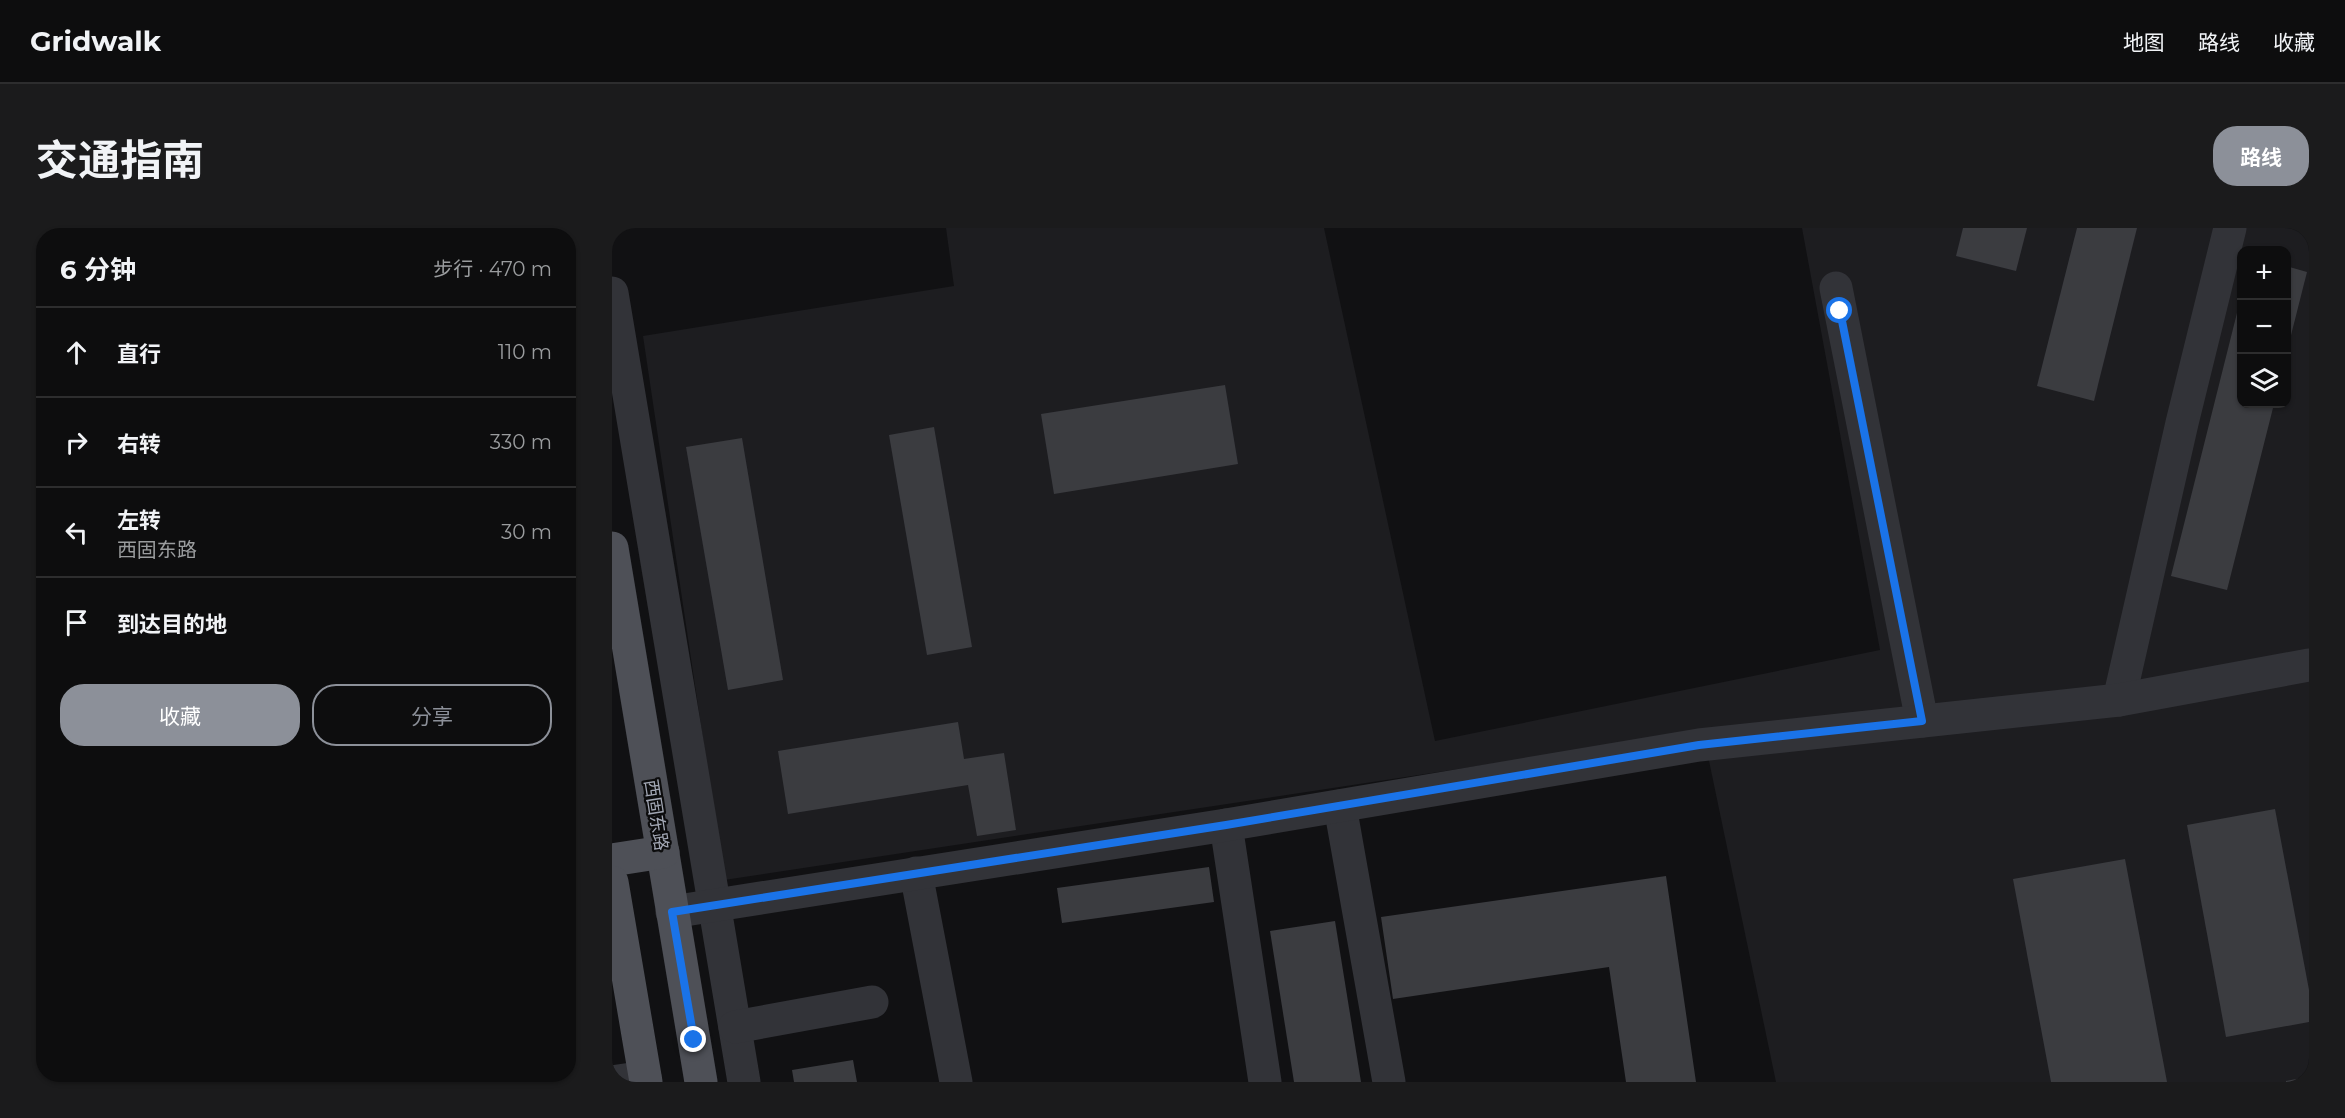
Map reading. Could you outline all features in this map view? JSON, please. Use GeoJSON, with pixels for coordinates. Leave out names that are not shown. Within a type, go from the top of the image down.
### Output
{"type":"FeatureCollection","features":[{"type":"Feature","properties":{"kind":"main road","name":"西固东路"},"geometry":{"type":"LineString","coordinates":[[612,548],[701,1082]]}},
{"type":"Feature","properties":{"kind":"main road"},"geometry":{"type":"LineString","coordinates":[[612,860],[663,852]]}},
{"type":"Feature","properties":{"kind":"main road"},"geometry":{"type":"LineString","coordinates":[[612,882],[645,1080]]}},
{"type":"Feature","properties":{"kind":"street"},"geometry":{"type":"LineString","coordinates":[[2119,700],[2182,423],[2230,228]]}},
{"type":"Feature","properties":{"kind":"street"},"geometry":{"type":"LineString","coordinates":[[1836,288],[1922,721]]}},
{"type":"Feature","properties":{"kind":"street"},"geometry":{"type":"LineString","coordinates":[[612,293],[744,1082]]}},
{"type":"Feature","properties":{"kind":"street"},"geometry":{"type":"LineString","coordinates":[[672,912],[1226,825],[1699,745],[2119,700],[2309,664]]}},
{"type":"Feature","properties":{"kind":"street"},"geometry":{"type":"LineString","coordinates":[[1340,806],[1389,1082]]}},
{"type":"Feature","properties":{"kind":"street"},"geometry":{"type":"LineString","coordinates":[[1226,825],[1265,1082]]}},
{"type":"Feature","properties":{"kind":"street"},"geometry":{"type":"LineString","coordinates":[[916,873],[956,1082]]}},
{"type":"Feature","properties":{"kind":"street"},"geometry":{"type":"LineString","coordinates":[[735,1027],[872,1002]]}},
{"type":"Feature","properties":{"kind":"street"},"geometry":{"type":"LineString","coordinates":[[612,1082],[645,1080]]}},
{"type":"Feature","properties":{"kind":"shaded area"},"geometry":{"type":"Polygon","coordinates":[[[946,228],[1324,228],[1435,741],[1880,650],[1802,228],[2309,228],[2309,1082],[1776,1082],[1703,732],[724,880],[643,336],[954,286],[946,228]]]}},
{"type":"Feature","properties":{"kind":"building"},"geometry":{"type":"Polygon","coordinates":[[[1963,228],[2027,228],[2016,271],[1956,256],[1963,228]]]}},
{"type":"Feature","properties":{"kind":"building"},"geometry":{"type":"Polygon","coordinates":[[[2077,228],[2137,228],[2094,401],[2037,386],[2077,228]]]}},
{"type":"Feature","properties":{"kind":"building"},"geometry":{"type":"Polygon","coordinates":[[[2291,267],[2307,272],[2291,335],[2291,267]]]}},
{"type":"Feature","properties":{"kind":"building"},"geometry":{"type":"Polygon","coordinates":[[[2237,313],[2237,408],[2273,408],[2227,590],[2171,576],[2237,313]]]}},
{"type":"Feature","properties":{"kind":"building"},"geometry":{"type":"Polygon","coordinates":[[[1225,385],[1238,464],[1054,494],[1041,414],[1225,385]]]}},
{"type":"Feature","properties":{"kind":"building"},"geometry":{"type":"Polygon","coordinates":[[[934,427],[972,647],[927,655],[889,435],[934,427]]]}},
{"type":"Feature","properties":{"kind":"building"},"geometry":{"type":"Polygon","coordinates":[[[742,438],[783,680],[728,690],[686,447],[742,438]]]}},
{"type":"Feature","properties":{"kind":"building"},"geometry":{"type":"Polygon","coordinates":[[[958,722],[964,759],[1004,753],[1016,830],[977,836],[968,785],[788,814],[778,751],[958,722]]]}},
{"type":"Feature","properties":{"kind":"building"},"geometry":{"type":"Polygon","coordinates":[[[2275,809],[2309,990],[2309,1022],[2226,1037],[2187,825],[2275,809]]]}},
{"type":"Feature","properties":{"kind":"building"},"geometry":{"type":"Polygon","coordinates":[[[2125,859],[2167,1082],[2051,1082],[2013,879],[2125,859]]]}},
{"type":"Feature","properties":{"kind":"building"},"geometry":{"type":"Polygon","coordinates":[[[1209,867],[1214,902],[1062,923],[1057,888],[1209,867]]]}},
{"type":"Feature","properties":{"kind":"building"},"geometry":{"type":"Polygon","coordinates":[[[1666,876],[1696,1082],[1626,1082],[1609,967],[1393,999],[1381,917],[1666,876]]]}},
{"type":"Feature","properties":{"kind":"building"},"geometry":{"type":"Polygon","coordinates":[[[1335,921],[1361,1082],[1294,1082],[1270,931],[1335,921]]]}},
{"type":"Feature","properties":{"kind":"building"},"geometry":{"type":"Polygon","coordinates":[[[853,1060],[857,1082],[794,1082],[792,1070],[853,1060]]]}},
{"type":"Feature","properties":{"kind":"building"},"geometry":{"type":"Polygon","coordinates":[[[2306,1077],[2307,1082],[2286,1082],[2286,1081],[2306,1077]]]}},
{"type":"Feature","properties":{"kind":"route"},"geometry":{"type":"LineString","coordinates":[[694,1040],[672,912],[1226,825],[1699,745],[1922,721],[1840,311]]}}]}
